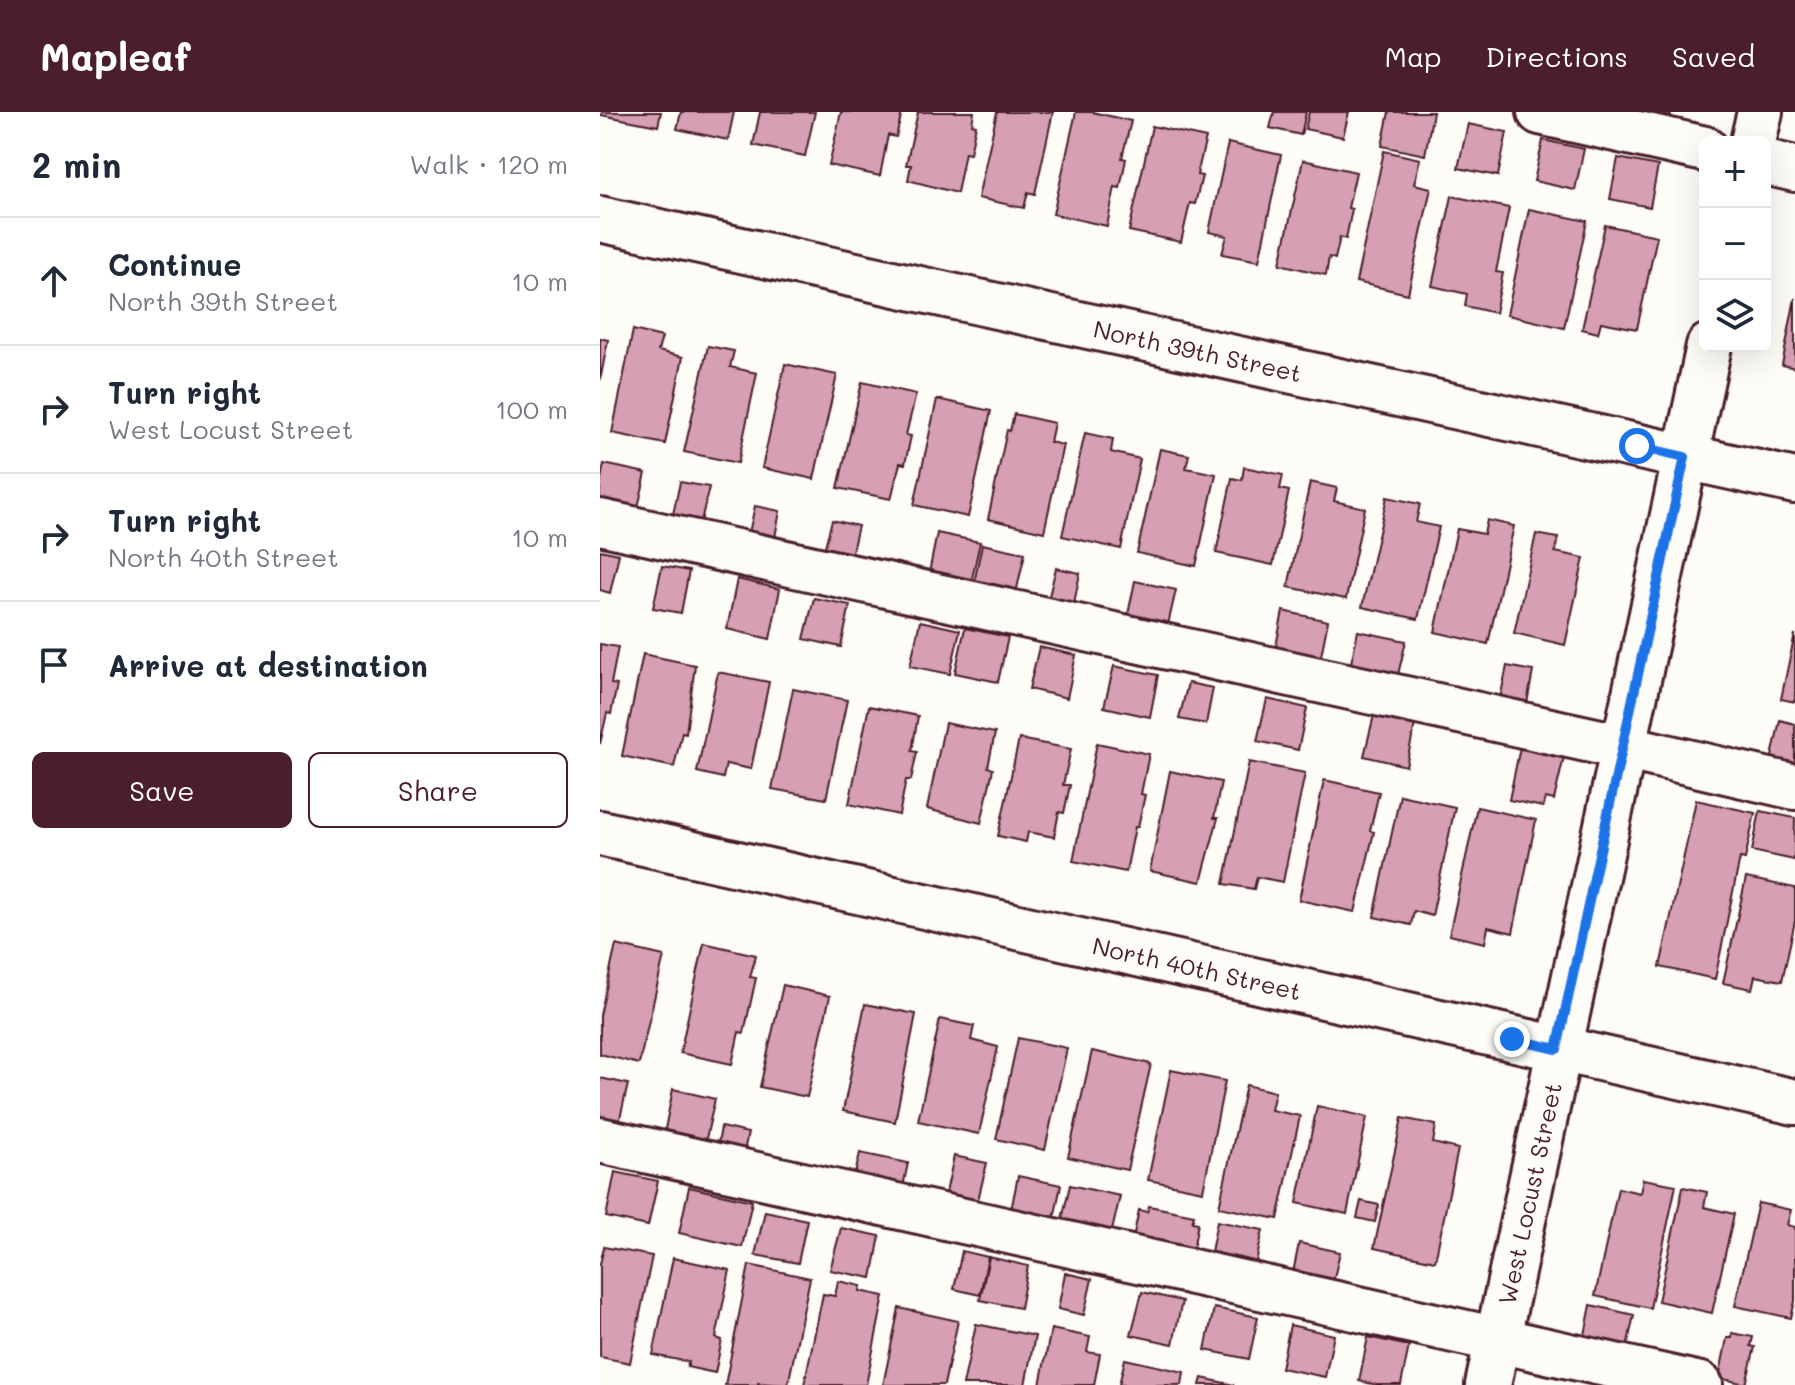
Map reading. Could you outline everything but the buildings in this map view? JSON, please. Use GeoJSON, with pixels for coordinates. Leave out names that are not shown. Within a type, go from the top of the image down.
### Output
{"type":"FeatureCollection","features":[{"type":"Feature","properties":{"kind":"street"},"geometry":{"type":"LineString","coordinates":[[1540,112],[1699,148]]}},
{"type":"Feature","properties":{"kind":"street"},"geometry":{"type":"LineString","coordinates":[[1754,136],[1760,112]]}},
{"type":"Feature","properties":{"kind":"street"},"geometry":{"type":"LineString","coordinates":[[1771,163],[1795,169]]}},
{"type":"Feature","properties":{"kind":"street","name":"North 39th Street"},"geometry":{"type":"LineString","coordinates":[[600,219],[1795,481]]}},
{"type":"Feature","properties":{"kind":"street","name":"West Locust Street"},"geometry":{"type":"LineString","coordinates":[[1488,1385],[1557,1049],[1708,352]]}},
{"type":"Feature","properties":{"kind":"street"},"geometry":{"type":"LineString","coordinates":[[600,522],[1795,787]]}},
{"type":"Feature","properties":{"kind":"street","name":"North 40th Street"},"geometry":{"type":"LineString","coordinates":[[600,833],[1795,1102]]}},
{"type":"Feature","properties":{"kind":"street"},"geometry":{"type":"LineString","coordinates":[[600,1140],[1700,1385]]}},
{"type":"Feature","properties":{"kind":"route"},"geometry":{"type":"LineString","coordinates":[[1512,1039],[1557,1049],[1685,457],[1637,446]]}}]}
